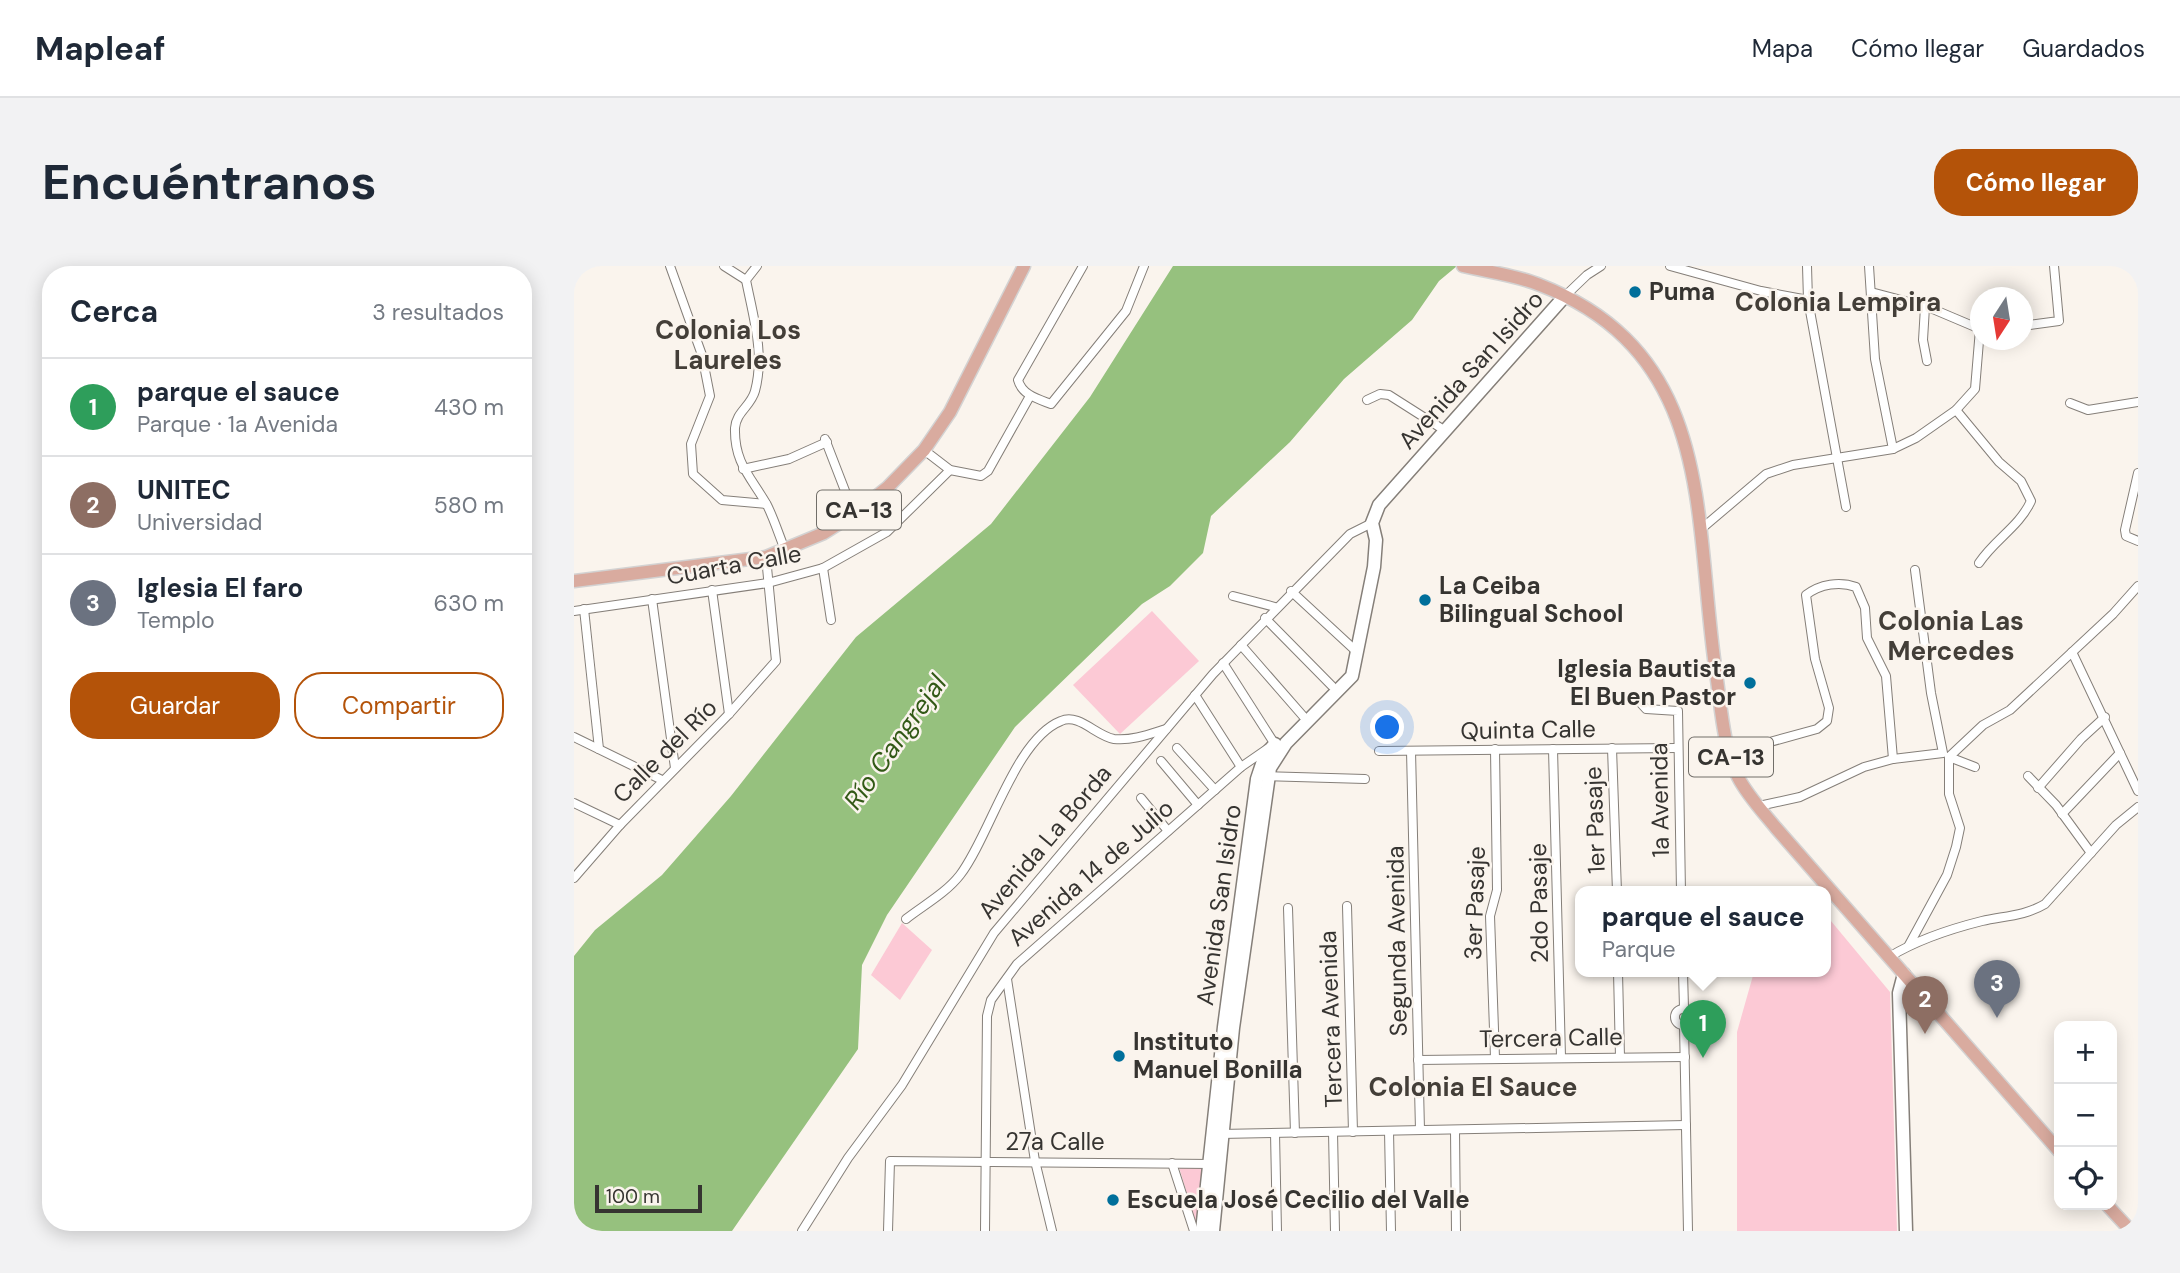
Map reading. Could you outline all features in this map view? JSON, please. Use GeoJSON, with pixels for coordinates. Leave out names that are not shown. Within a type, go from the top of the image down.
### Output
{"type":"FeatureCollection","features":[{"type":"Feature","properties":{"kind":"main road","name":"CA-13"},"geometry":{"type":"LineString","coordinates":[[574,581],[766,557],[824,533],[854,514],[888,487],[924,450],[950,412],[1024,266]]}},
{"type":"Feature","properties":{"kind":"main road","name":"CA-13"},"geometry":{"type":"LineString","coordinates":[[1463,266],[1540,285],[1593,312],[1642,356],[1661,384],[1675,410],[1687,446],[1700,530],[1712,645],[1730,752],[1738,778],[1828,886]]}},
{"type":"Feature","properties":{"kind":"main road","name":"CA-13"},"geometry":{"type":"LineString","coordinates":[[1831,890],[2055,1147]]}},
{"type":"Feature","properties":{"kind":"main road"},"geometry":{"type":"LineString","coordinates":[[2112,1210],[2131,1231]]}},
{"type":"Feature","properties":{"kind":"street"},"geometry":{"type":"LineString","coordinates":[[670,266],[702,355],[710,396],[691,444],[693,474],[722,500],[766,504]]}},
{"type":"Feature","properties":{"kind":"street"},"geometry":{"type":"LineString","coordinates":[[724,266],[746,280]]}},
{"type":"Feature","properties":{"kind":"street"},"geometry":{"type":"LineString","coordinates":[[757,266],[746,280],[759,358],[759,378],[753,398],[737,416],[735,428],[743,469],[766,504],[785,550]]}},
{"type":"Feature","properties":{"kind":"street"},"geometry":{"type":"LineString","coordinates":[[1083,266],[1021,372],[1019,386],[1030,396],[1051,404],[1057,401],[1126,311],[1144,266]]}},
{"type":"Feature","properties":{"kind":"street"},"geometry":{"type":"LineString","coordinates":[[1564,296],[1601,266]]}},
{"type":"Feature","properties":{"kind":"street"},"geometry":{"type":"LineString","coordinates":[[1670,266],[1761,291],[1808,300]]}},
{"type":"Feature","properties":{"kind":"street"},"geometry":{"type":"LineString","coordinates":[[1814,266],[1807,270],[1808,300],[1824,371],[1846,507]]}},
{"type":"Feature","properties":{"kind":"street"},"geometry":{"type":"LineString","coordinates":[[1869,266],[1875,359],[1893,449]]}},
{"type":"Feature","properties":{"kind":"street"},"geometry":{"type":"LineString","coordinates":[[2033,325],[2059,321],[2053,266]]}},
{"type":"Feature","properties":{"kind":"street"},"geometry":{"type":"LineString","coordinates":[[1871,292],[1925,307],[1970,325]]}},
{"type":"Feature","properties":{"kind":"street","name":"Avenida San Isidro"},"geometry":{"type":"LineString","coordinates":[[1277,747],[1303,716],[1344,686],[1356,659],[1376,552],[1372,523],[1379,506],[1564,296]]}},
{"type":"Feature","properties":{"kind":"street"},"geometry":{"type":"LineString","coordinates":[[1925,307],[1923,340],[1927,361]]}},
{"type":"Feature","properties":{"kind":"street"},"geometry":{"type":"LineString","coordinates":[[1700,530],[1766,474],[1793,465],[1893,449],[1916,438],[1956,410],[1975,389],[1978,350]]}},
{"type":"Feature","properties":{"kind":"street"},"geometry":{"type":"LineString","coordinates":[[1367,400],[1380,394],[1389,395],[1444,430]]}},
{"type":"Feature","properties":{"kind":"street"},"geometry":{"type":"LineString","coordinates":[[924,450],[950,470],[981,476],[988,471],[1030,396]]}},
{"type":"Feature","properties":{"kind":"street"},"geometry":{"type":"LineString","coordinates":[[2070,403],[2088,410],[2138,402]]}},
{"type":"Feature","properties":{"kind":"street"},"geometry":{"type":"LineString","coordinates":[[1956,410],[1999,462],[2021,481],[2031,501],[2023,518],[1991,544],[1979,562]]}},
{"type":"Feature","properties":{"kind":"street"},"geometry":{"type":"LineString","coordinates":[[743,469],[789,459],[826,440],[854,514]]}},
{"type":"Feature","properties":{"kind":"street","name":"Cuarta Calle"},"geometry":{"type":"LineString","coordinates":[[579,610],[768,583],[823,568],[887,532],[950,470]]}},
{"type":"Feature","properties":{"kind":"street"},"geometry":{"type":"LineString","coordinates":[[2138,473],[2125,530],[2126,536],[2138,541]]}},
{"type":"Feature","properties":{"kind":"street","name":"Avenida La Borda"},"geometry":{"type":"LineString","coordinates":[[802,1231],[848,1158],[902,1085],[994,933],[1223,663],[1275,607],[1350,534],[1372,523]]}},
{"type":"Feature","properties":{"kind":"street"},"geometry":{"type":"LineString","coordinates":[[766,557],[768,583]]}},
{"type":"Feature","properties":{"kind":"street"},"geometry":{"type":"LineString","coordinates":[[823,568],[831,620]]}},
{"type":"Feature","properties":{"kind":"street"},"geometry":{"type":"LineString","coordinates":[[1759,806],[1800,797],[1864,767],[1893,759],[1940,755],[1944,752],[1931,693],[1915,570]]}},
{"type":"Feature","properties":{"kind":"street"},"geometry":{"type":"LineString","coordinates":[[1730,752],[1817,729],[1827,721],[1829,708],[1815,659],[1806,595],[1813,589],[1842,582],[1856,587],[1865,608],[1867,639],[1886,676],[1893,759]]}},
{"type":"Feature","properties":{"kind":"street","name":"Calle del Río"},"geometry":{"type":"LineString","coordinates":[[574,878],[578,866],[729,714],[776,661],[768,583]]}},
{"type":"Feature","properties":{"kind":"street"},"geometry":{"type":"LineString","coordinates":[[1909,945],[1947,874],[1956,847],[1960,828],[1949,794],[1949,757],[1983,725],[2010,710],[2138,586]]}},
{"type":"Feature","properties":{"kind":"street"},"geometry":{"type":"LineString","coordinates":[[712,590],[729,714]]}},
{"type":"Feature","properties":{"kind":"street"},"geometry":{"type":"LineString","coordinates":[[1291,591],[1356,659]]}},
{"type":"Feature","properties":{"kind":"street"},"geometry":{"type":"LineString","coordinates":[[1233,596],[1275,607]]}},
{"type":"Feature","properties":{"kind":"street"},"geometry":{"type":"LineString","coordinates":[[652,599],[675,768]]}},
{"type":"Feature","properties":{"kind":"street"},"geometry":{"type":"LineString","coordinates":[[579,610],[599,749]]}},
{"type":"Feature","properties":{"kind":"street"},"geometry":{"type":"LineString","coordinates":[[1265,618],[1332,687]]}},
{"type":"Feature","properties":{"kind":"street"},"geometry":{"type":"LineString","coordinates":[[1241,645],[1303,716]]}},
{"type":"Feature","properties":{"kind":"street"},"geometry":{"type":"LineString","coordinates":[[2072,652],[2138,791]]}},
{"type":"Feature","properties":{"kind":"street","name":"Avenida San Isidro"},"geometry":{"type":"LineString","coordinates":[[1213,1231],[1224,1027],[1265,755],[1277,747],[1322,703],[1356,659]]}},
{"type":"Feature","properties":{"kind":"street"},"geometry":{"type":"LineString","coordinates":[[1223,663],[1277,747]]}},
{"type":"Feature","properties":{"kind":"street"},"geometry":{"type":"LineString","coordinates":[[1195,695],[1244,765],[1255,766],[1263,776],[1365,779]]}},
{"type":"Feature","properties":{"kind":"street","name":"1a Avenida"},"geometry":{"type":"LineString","coordinates":[[1636,698],[1646,709],[1678,711],[1681,886]]}},
{"type":"Feature","properties":{"kind":"street"},"geometry":{"type":"LineString","coordinates":[[2038,788],[2081,739],[2105,717]]}},
{"type":"Feature","properties":{"kind":"street"},"geometry":{"type":"LineString","coordinates":[[906,919],[959,877],[1026,752],[1044,730],[1062,720],[1073,719],[1102,736],[1118,739],[1166,729]]}},
{"type":"Feature","properties":{"kind":"street"},"geometry":{"type":"LineString","coordinates":[[574,737],[662,780]]}},
{"type":"Feature","properties":{"kind":"street","name":"Avenida 14 de Julio"},"geometry":{"type":"LineString","coordinates":[[1052,1231],[1035,1161],[1007,979],[1017,964],[1244,765],[1277,747]]}},
{"type":"Feature","properties":{"kind":"street"},"geometry":{"type":"LineString","coordinates":[[1177,748],[1215,790]]}},
{"type":"Feature","properties":{"kind":"street","name":"1er Pasaje"},"geometry":{"type":"LineString","coordinates":[[1612,748],[1617,886]]}},
{"type":"Feature","properties":{"kind":"street","name":"Quinta Calle"},"geometry":{"type":"LineString","coordinates":[[1379,751],[1677,748]]}},
{"type":"Feature","properties":{"kind":"street","name":"3er Pasaje"},"geometry":{"type":"LineString","coordinates":[[1494,1058],[1490,916],[1497,890],[1495,749]]}},
{"type":"Feature","properties":{"kind":"street","name":"2do Pasaje"},"geometry":{"type":"LineString","coordinates":[[1553,749],[1561,1057]]}},
{"type":"Feature","properties":{"kind":"street","name":"Segunda Avenida"},"geometry":{"type":"LineString","coordinates":[[1411,751],[1420,1130]]}},
{"type":"Feature","properties":{"kind":"street"},"geometry":{"type":"LineString","coordinates":[[2062,814],[2120,753]]}},
{"type":"Feature","properties":{"kind":"street"},"geometry":{"type":"LineString","coordinates":[[1949,757],[1975,767]]}},
{"type":"Feature","properties":{"kind":"street"},"geometry":{"type":"LineString","coordinates":[[1161,761],[1198,805]]}},
{"type":"Feature","properties":{"kind":"street"},"geometry":{"type":"LineString","coordinates":[[2028,776],[2062,814],[2091,853]]}},
{"type":"Feature","properties":{"kind":"street"},"geometry":{"type":"LineString","coordinates":[[1141,798],[1168,831]]}},
{"type":"Feature","properties":{"kind":"street"},"geometry":{"type":"LineString","coordinates":[[574,803],[620,825]]}},
{"type":"Feature","properties":{"kind":"street"},"geometry":{"type":"LineString","coordinates":[[1889,957],[1909,945],[1982,921],[2032,912],[2056,895],[2116,825],[2138,807]]}},
{"type":"Feature","properties":{"kind":"street","name":"Tercera Avenida"},"geometry":{"type":"LineString","coordinates":[[1347,906],[1353,1132]]}},
{"type":"Feature","properties":{"kind":"street"},"geometry":{"type":"LineString","coordinates":[[1288,908],[1295,1133]]}},
{"type":"Feature","properties":{"kind":"street"},"geometry":{"type":"LineString","coordinates":[[1904,974],[1899,993],[1906,1231]]}},
{"type":"Feature","properties":{"kind":"street"},"geometry":{"type":"LineString","coordinates":[[1618,977],[1620,1057]]}},
{"type":"Feature","properties":{"kind":"street"},"geometry":{"type":"LineString","coordinates":[[1683,977],[1684,1008],[1676,1012],[1675,1017],[1679,1024],[1684,1025],[1688,1231]]}},
{"type":"Feature","properties":{"kind":"street"},"geometry":{"type":"LineString","coordinates":[[985,1231],[987,1016],[991,1000],[1007,979]]}},
{"type":"Feature","properties":{"kind":"street","name":"Tercera Calle"},"geometry":{"type":"LineString","coordinates":[[1418,1060],[1685,1056]]}},
{"type":"Feature","properties":{"kind":"street"},"geometry":{"type":"LineString","coordinates":[[1218,1134],[1686,1125]]}},
{"type":"Feature","properties":{"kind":"street"},"geometry":{"type":"LineString","coordinates":[[1455,1130],[1456,1231]]}},
{"type":"Feature","properties":{"kind":"street"},"geometry":{"type":"LineString","coordinates":[[1389,1131],[1391,1231]]}},
{"type":"Feature","properties":{"kind":"street"},"geometry":{"type":"LineString","coordinates":[[1334,1132],[1335,1231]]}},
{"type":"Feature","properties":{"kind":"street"},"geometry":{"type":"LineString","coordinates":[[1275,1133],[1277,1231]]}},
{"type":"Feature","properties":{"kind":"street","name":"27a Calle"},"geometry":{"type":"LineString","coordinates":[[888,1231],[890,1161],[1215,1164]]}},
{"type":"Feature","properties":{"kind":"street"},"geometry":{"type":"LineString","coordinates":[[1172,1163],[1194,1231]]}},
{"type":"Feature","properties":{"kind":"street","name":"Avenida San Isidro"},"geometry":{"type":"LineString","coordinates":[[1202,1231],[1215,1164]]}},
{"type":"Feature","properties":{"kind":"shaded area"},"geometry":{"type":"Polygon","coordinates":[[[1152,611],[1199,661],[1120,734],[1073,685],[1152,611]]]}},
{"type":"Feature","properties":{"kind":"shaded area"},"geometry":{"type":"Polygon","coordinates":[[[1831,921],[1890,992],[1897,1231],[1737,1231],[1737,1032],[1753,977],[1831,977],[1831,921]]]}},
{"type":"Feature","properties":{"kind":"shaded area"},"geometry":{"type":"Polygon","coordinates":[[[902,923],[932,950],[900,1000],[871,975],[902,923]]]}},
{"type":"Feature","properties":{"kind":"shaded area"},"geometry":{"type":"Polygon","coordinates":[[[1179,1167],[1206,1168],[1198,1231],[1179,1167]]]}},
{"type":"Feature","properties":{"kind":"water","name":"Río Cangrejal"},"geometry":{"type":"Polygon","coordinates":[[[1173,266],[1457,266],[1439,281],[1412,320],[1344,379],[1290,442],[1211,516],[1203,553],[1170,586],[1142,604],[1015,727],[887,915],[862,965],[858,1049],[732,1231],[574,1231],[574,956],[595,930],[662,875],[731,796],[856,637],[991,524],[1090,397],[1173,266]]]}},
{"type":"Feature","properties":{"kind":"place","name":"Puma"},"geometry":{"type":"Point","coordinates":[1635,292]}},
{"type":"Feature","properties":{"kind":"place","name":"La Ceiba Bilingual School"},"geometry":{"type":"Point","coordinates":[1425,600]}},
{"type":"Feature","properties":{"kind":"place","name":"Iglesia Bautista El Buen Pastor"},"geometry":{"type":"Point","coordinates":[1750,683]}},
{"type":"Feature","properties":{"kind":"place","name":"Iglesia El faro"},"geometry":{"type":"Point","coordinates":[1997,1018]}},
{"type":"Feature","properties":{"kind":"place","name":"UNITEC"},"geometry":{"type":"Point","coordinates":[1925,1034]}},
{"type":"Feature","properties":{"kind":"place","name":"Instituto Manuel Bonilla"},"geometry":{"type":"Point","coordinates":[1119,1056]}},
{"type":"Feature","properties":{"kind":"place","name":"parque el sauce"},"geometry":{"type":"Point","coordinates":[1703,1058]}},
{"type":"Feature","properties":{"kind":"place","name":"Escuela José Cecilio del Valle"},"geometry":{"type":"Point","coordinates":[1113,1200]}},
{"type":"Feature","properties":{"kind":"district","name":"Colonia Lempira"},"geometry":{"type":"Point","coordinates":[1838,302]}},
{"type":"Feature","properties":{"kind":"district","name":"Colonia Los Laureles"},"geometry":{"type":"Point","coordinates":[728,345]}},
{"type":"Feature","properties":{"kind":"district","name":"Colonia Las Mercedes"},"geometry":{"type":"Point","coordinates":[1951,636]}},
{"type":"Feature","properties":{"kind":"district","name":"Colonia El Sauce"},"geometry":{"type":"Point","coordinates":[1473,1087]}}]}
